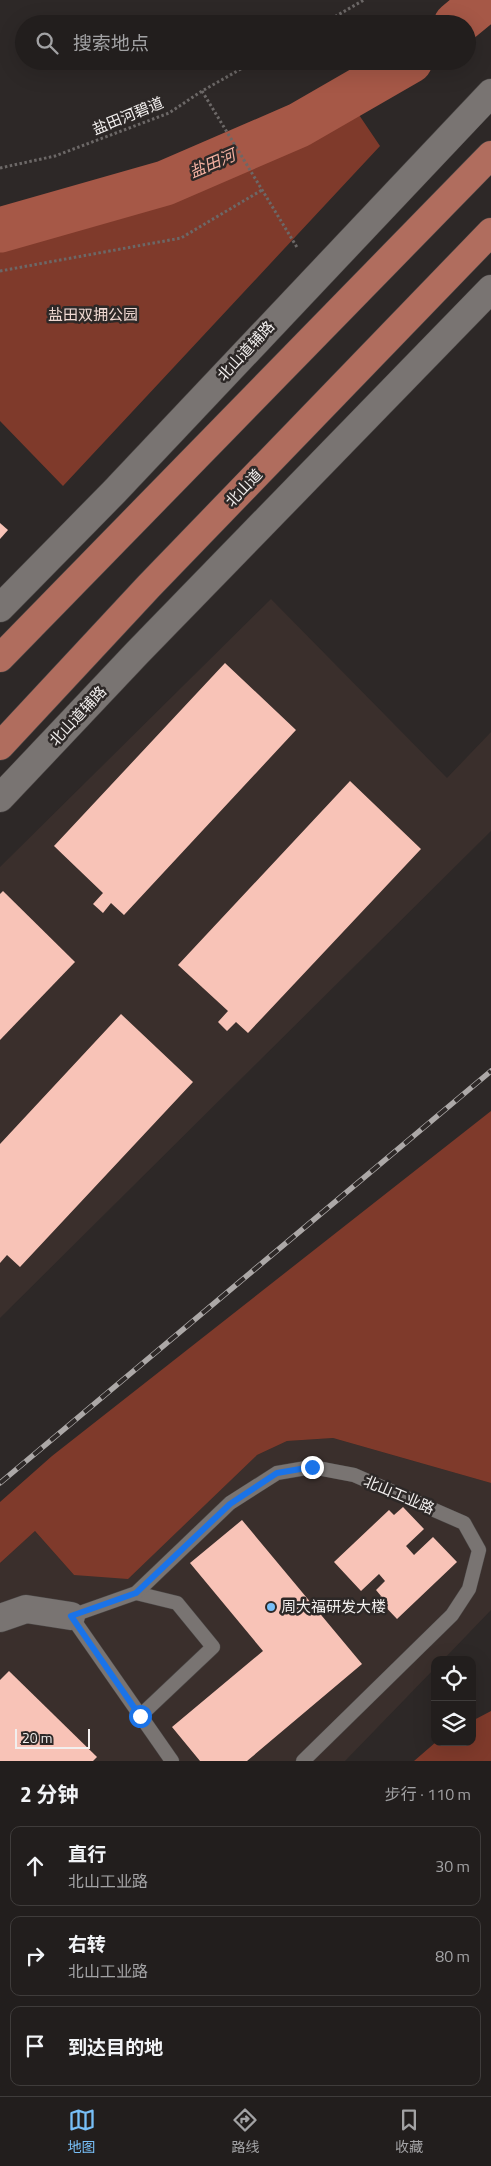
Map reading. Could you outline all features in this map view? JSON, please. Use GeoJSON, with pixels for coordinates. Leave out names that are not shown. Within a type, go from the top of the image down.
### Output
{"type":"FeatureCollection","features":[{"type":"Feature","properties":{"kind":"main road"},"geometry":{"type":"LineString","coordinates":[[444,204],[491,140]]}},
{"type":"Feature","properties":{"kind":"main road"},"geometry":{"type":"LineString","coordinates":[[0,658],[491,155]]}},
{"type":"Feature","properties":{"kind":"main road","name":"北山道"},"geometry":{"type":"LineString","coordinates":[[0,746],[138,598],[491,232]]}},
{"type":"Feature","properties":{"kind":"street","name":"北山道辅路"},"geometry":{"type":"LineString","coordinates":[[0,608],[114,492],[491,93]]}},
{"type":"Feature","properties":{"kind":"street","name":"北山道辅路"},"geometry":{"type":"LineString","coordinates":[[0,798],[138,652],[491,289]]}},
{"type":"Feature","properties":{"kind":"street","name":"北山工业路"},"geometry":{"type":"LineString","coordinates":[[0,1618],[26,1608],[71,1616]]}},
{"type":"Feature","properties":{"kind":"lane","name":"北山工业路"},"geometry":{"type":"LineString","coordinates":[[71,1616],[136,1593],[230,1504],[277,1473],[312,1467],[354,1475],[464,1523],[479,1550],[469,1589],[452,1615],[303,1761]]}},
{"type":"Feature","properties":{"kind":"lane"},"geometry":{"type":"LineString","coordinates":[[136,1593],[177,1603],[213,1647],[140,1716]]}},
{"type":"Feature","properties":{"kind":"lane"},"geometry":{"type":"LineString","coordinates":[[71,1616],[172,1761]]}},
{"type":"Feature","properties":{"kind":"path"},"geometry":{"type":"LineString","coordinates":[[338,15],[364,0]]}},
{"type":"Feature","properties":{"kind":"path","name":"盐田河碧道"},"geometry":{"type":"LineString","coordinates":[[0,168],[55,156],[169,113],[239,70]]}},
{"type":"Feature","properties":{"kind":"path"},"geometry":{"type":"LineString","coordinates":[[202,91],[298,249]]}},
{"type":"Feature","properties":{"kind":"path"},"geometry":{"type":"LineString","coordinates":[[0,271],[181,238],[262,190]]}},
{"type":"Feature","properties":{"kind":"shaded area"},"geometry":{"type":"Polygon","coordinates":[[[271,599],[447,778],[491,732],[491,831],[0,1318],[0,867],[271,599]]]}},
{"type":"Feature","properties":{"kind":"shaded area"},"geometry":{"type":"Polygon","coordinates":[[[333,1438],[491,1483],[491,1610],[447,1656],[431,1656],[431,1672],[345,1761],[0,1761],[0,1563],[35,1531],[74,1575],[257,1455],[287,1441],[333,1438]]]}},
{"type":"Feature","properties":{"kind":"green space","name":"盐田双拥公园"},"geometry":{"type":"Polygon","coordinates":[[[353,106],[380,146],[63,486],[0,421],[0,243],[114,215],[225,177],[353,106]]]}},
{"type":"Feature","properties":{"kind":"green space"},"geometry":{"type":"Polygon","coordinates":[[[491,1111],[491,1483],[333,1438],[287,1441],[257,1455],[128,1579],[74,1575],[35,1531],[0,1563],[0,1502],[52,1456],[491,1111]]]}},
{"type":"Feature","properties":{"kind":"green space"},"geometry":{"type":"Polygon","coordinates":[[[491,1711],[491,1761],[414,1761],[431,1746],[476,1746],[476,1719],[491,1711]]]}},
{"type":"Feature","properties":{"kind":"building"},"geometry":{"type":"Polygon","coordinates":[[[0,523],[8,530],[0,539],[0,523]]]}},
{"type":"Feature","properties":{"kind":"building"},"geometry":{"type":"Polygon","coordinates":[[[225,663],[296,730],[124,915],[111,903],[103,913],[93,904],[103,893],[54,846],[225,663]]]}},
{"type":"Feature","properties":{"kind":"building"},"geometry":{"type":"Polygon","coordinates":[[[350,781],[421,849],[248,1033],[236,1022],[227,1031],[218,1022],[228,1011],[178,965],[350,781]]]}},
{"type":"Feature","properties":{"kind":"building"},"geometry":{"type":"Polygon","coordinates":[[[3,891],[75,962],[0,1040],[0,894],[3,891]]]}},
{"type":"Feature","properties":{"kind":"building"},"geometry":{"type":"Polygon","coordinates":[[[121,1014],[193,1082],[20,1267],[7,1255],[0,1263],[0,1144],[121,1014]]]}},
{"type":"Feature","properties":{"kind":"building"},"geometry":{"type":"Polygon","coordinates":[[[403,1507],[424,1529],[406,1546],[414,1555],[433,1537],[457,1562],[397,1619],[378,1599],[381,1596],[376,1590],[385,1581],[379,1574],[361,1591],[334,1562],[389,1510],[394,1515],[403,1507]]]}},
{"type":"Feature","properties":{"kind":"building","name":"周大福研发大楼"},"geometry":{"type":"Polygon","coordinates":[[[242,1520],[362,1664],[247,1761],[200,1761],[172,1727],[263,1651],[190,1563],[242,1520]]]}},
{"type":"Feature","properties":{"kind":"building"},"geometry":{"type":"Polygon","coordinates":[[[9,1671],[97,1757],[93,1761],[0,1761],[0,1680],[9,1671]]]}},
{"type":"Feature","properties":{"kind":"waterway","name":"盐田河"},"geometry":{"type":"LineString","coordinates":[[467,15],[485,0]]}},
{"type":"Feature","properties":{"kind":"waterway","name":"盐田河"},"geometry":{"type":"LineString","coordinates":[[0,230],[165,183],[299,125],[394,70]]}},
{"type":"Feature","properties":{"kind":"railway"},"geometry":{"type":"LineString","coordinates":[[0,1483],[491,1071]]}},
{"type":"Feature","properties":{"kind":"place","name":"周大福研发大楼"},"geometry":{"type":"Point","coordinates":[271,1607]}},
{"type":"Feature","properties":{"kind":"route"},"geometry":{"type":"LineString","coordinates":[[140,1716],[71,1616],[136,1593],[230,1504],[277,1473],[312,1467]]}}]}
